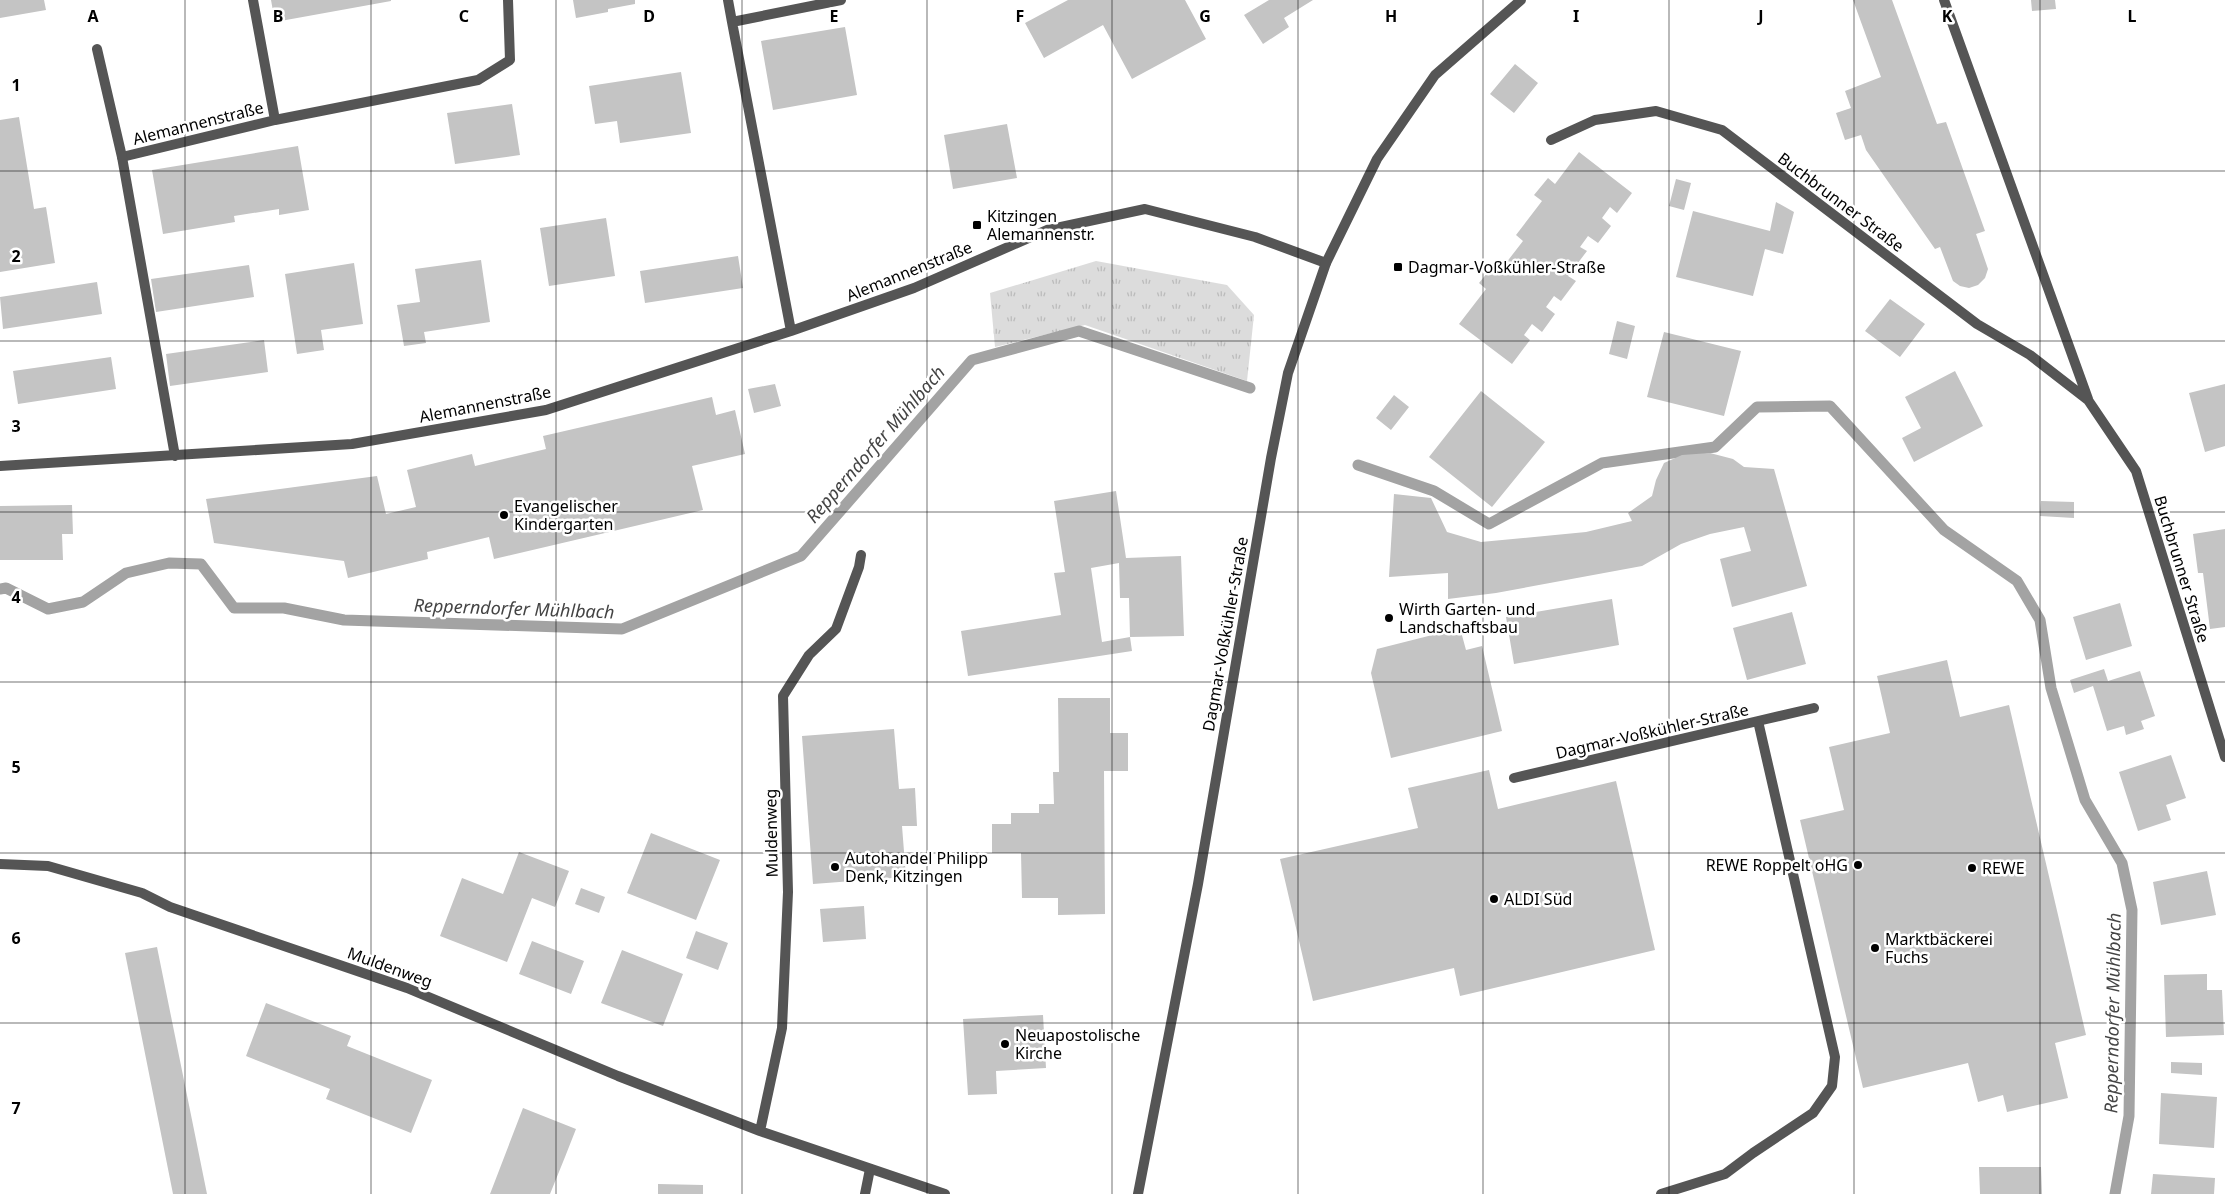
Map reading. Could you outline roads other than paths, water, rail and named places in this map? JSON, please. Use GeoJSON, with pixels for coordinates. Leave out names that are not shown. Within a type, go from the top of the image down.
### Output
{"type":"FeatureCollection","features":[{"type":"Feature","properties":{"kind":"street"},"geometry":{"type":"LineString","coordinates":[[253,0],[275,120]]}},
{"type":"Feature","properties":{"kind":"street","name":"Alemannenstraße"},"geometry":{"type":"LineString","coordinates":[[122,157],[275,120],[478,80],[510,60],[508,0]]}},
{"type":"Feature","properties":{"kind":"street"},"geometry":{"type":"LineString","coordinates":[[728,0],[791,331]]}},
{"type":"Feature","properties":{"kind":"street"},"geometry":{"type":"LineString","coordinates":[[732,22],[841,0]]}},
{"type":"Feature","properties":{"kind":"street","name":"Dagmar-Voßkühler-Straße"},"geometry":{"type":"LineString","coordinates":[[1138,1194],[1198,884],[1271,458],[1288,373],[1326,263],[1377,159],[1435,75],[1520,0]]}},
{"type":"Feature","properties":{"kind":"street","name":"Buchbrunner Straße"},"geometry":{"type":"LineString","coordinates":[[1944,0],[2088,400],[2136,470],[2225,757]]}},
{"type":"Feature","properties":{"kind":"street","name":"Alemannenstraße"},"geometry":{"type":"LineString","coordinates":[[97,49],[122,157],[175,456]]}},
{"type":"Feature","properties":{"kind":"street","name":"Buchbrunner Straße"},"geometry":{"type":"LineString","coordinates":[[1551,140],[1595,120],[1656,111],[1722,130],[1977,324],[2030,355],[2088,400]]}},
{"type":"Feature","properties":{"kind":"street","name":"Alemannenstraße"},"geometry":{"type":"LineString","coordinates":[[0,466],[352,444],[546,410],[791,331],[914,288],[1047,230],[1145,209],[1255,237],[1326,263]]}},
{"type":"Feature","properties":{"kind":"street","name":"Muldenweg"},"geometry":{"type":"LineString","coordinates":[[760,1131],[782,1028],[788,892],[783,696],[809,655],[836,630],[859,567],[861,555]]}},
{"type":"Feature","properties":{"kind":"street"},"geometry":{"type":"LineString","coordinates":[[1758,721],[1814,708]]}},
{"type":"Feature","properties":{"kind":"street","name":"Dagmar-Voßkühler-Straße"},"geometry":{"type":"LineString","coordinates":[[1514,778],[1758,721],[1835,1057],[1832,1086],[1813,1113],[1753,1152],[1725,1174],[1661,1194]]}},
{"type":"Feature","properties":{"kind":"street","name":"Muldenweg"},"geometry":{"type":"LineString","coordinates":[[0,864],[48,866],[142,893],[170,907],[407,988],[618,1076],[760,1131],[945,1194]]}},
{"type":"Feature","properties":{"kind":"street"},"geometry":{"type":"LineString","coordinates":[[865,1194],[870,1169]]}},
{"type":"Feature","properties":{"kind":"waterway","name":"Repperndorfer Mühlbach"},"geometry":{"type":"LineString","coordinates":[[0,589],[6,588],[48,609],[83,602],[126,573],[169,563],[201,564],[234,608],[284,608],[344,620],[622,629],[801,556],[972,360],[1079,331],[1250,388]]}},
{"type":"Feature","properties":{"kind":"waterway","name":"Repperndorfer Mühlbach"},"geometry":{"type":"LineString","coordinates":[[1358,465],[1434,491],[1489,524],[1602,463],[1715,447],[1757,407],[1830,406],[1944,530],[2017,581],[2040,620],[2051,688],[2085,800],[2122,863],[2132,910],[2129,1116],[2115,1194]]}},
{"type":"Feature","properties":{"kind":"place","name":"Kitzingen Alemannenstr."},"geometry":{"type":"Point","coordinates":[977,225]}},
{"type":"Feature","properties":{"kind":"place","name":"Dagmar-Voßkühler-Straße"},"geometry":{"type":"Point","coordinates":[1398,267]}},
{"type":"Feature","properties":{"kind":"place","name":"Evangelischer Kindergarten"},"geometry":{"type":"Point","coordinates":[504,515]}},
{"type":"Feature","properties":{"kind":"place","name":"Wirth Garten- und Landschaftsbau"},"geometry":{"type":"Point","coordinates":[1389,618]}},
{"type":"Feature","properties":{"kind":"place","name":"REWE Roppelt oHG"},"geometry":{"type":"Point","coordinates":[1858,865]}},
{"type":"Feature","properties":{"kind":"place","name":"Autohandel Philipp Denk, Kitzingen"},"geometry":{"type":"Point","coordinates":[835,867]}},
{"type":"Feature","properties":{"kind":"place","name":"REWE"},"geometry":{"type":"Point","coordinates":[1972,868]}},
{"type":"Feature","properties":{"kind":"place","name":"ALDI Süd"},"geometry":{"type":"Point","coordinates":[1494,899]}},
{"type":"Feature","properties":{"kind":"place","name":"Marktbäckerei Fuchs"},"geometry":{"type":"Point","coordinates":[1875,948]}},
{"type":"Feature","properties":{"kind":"place","name":"Neuapostolische Kirche"},"geometry":{"type":"Point","coordinates":[1005,1044]}}]}
